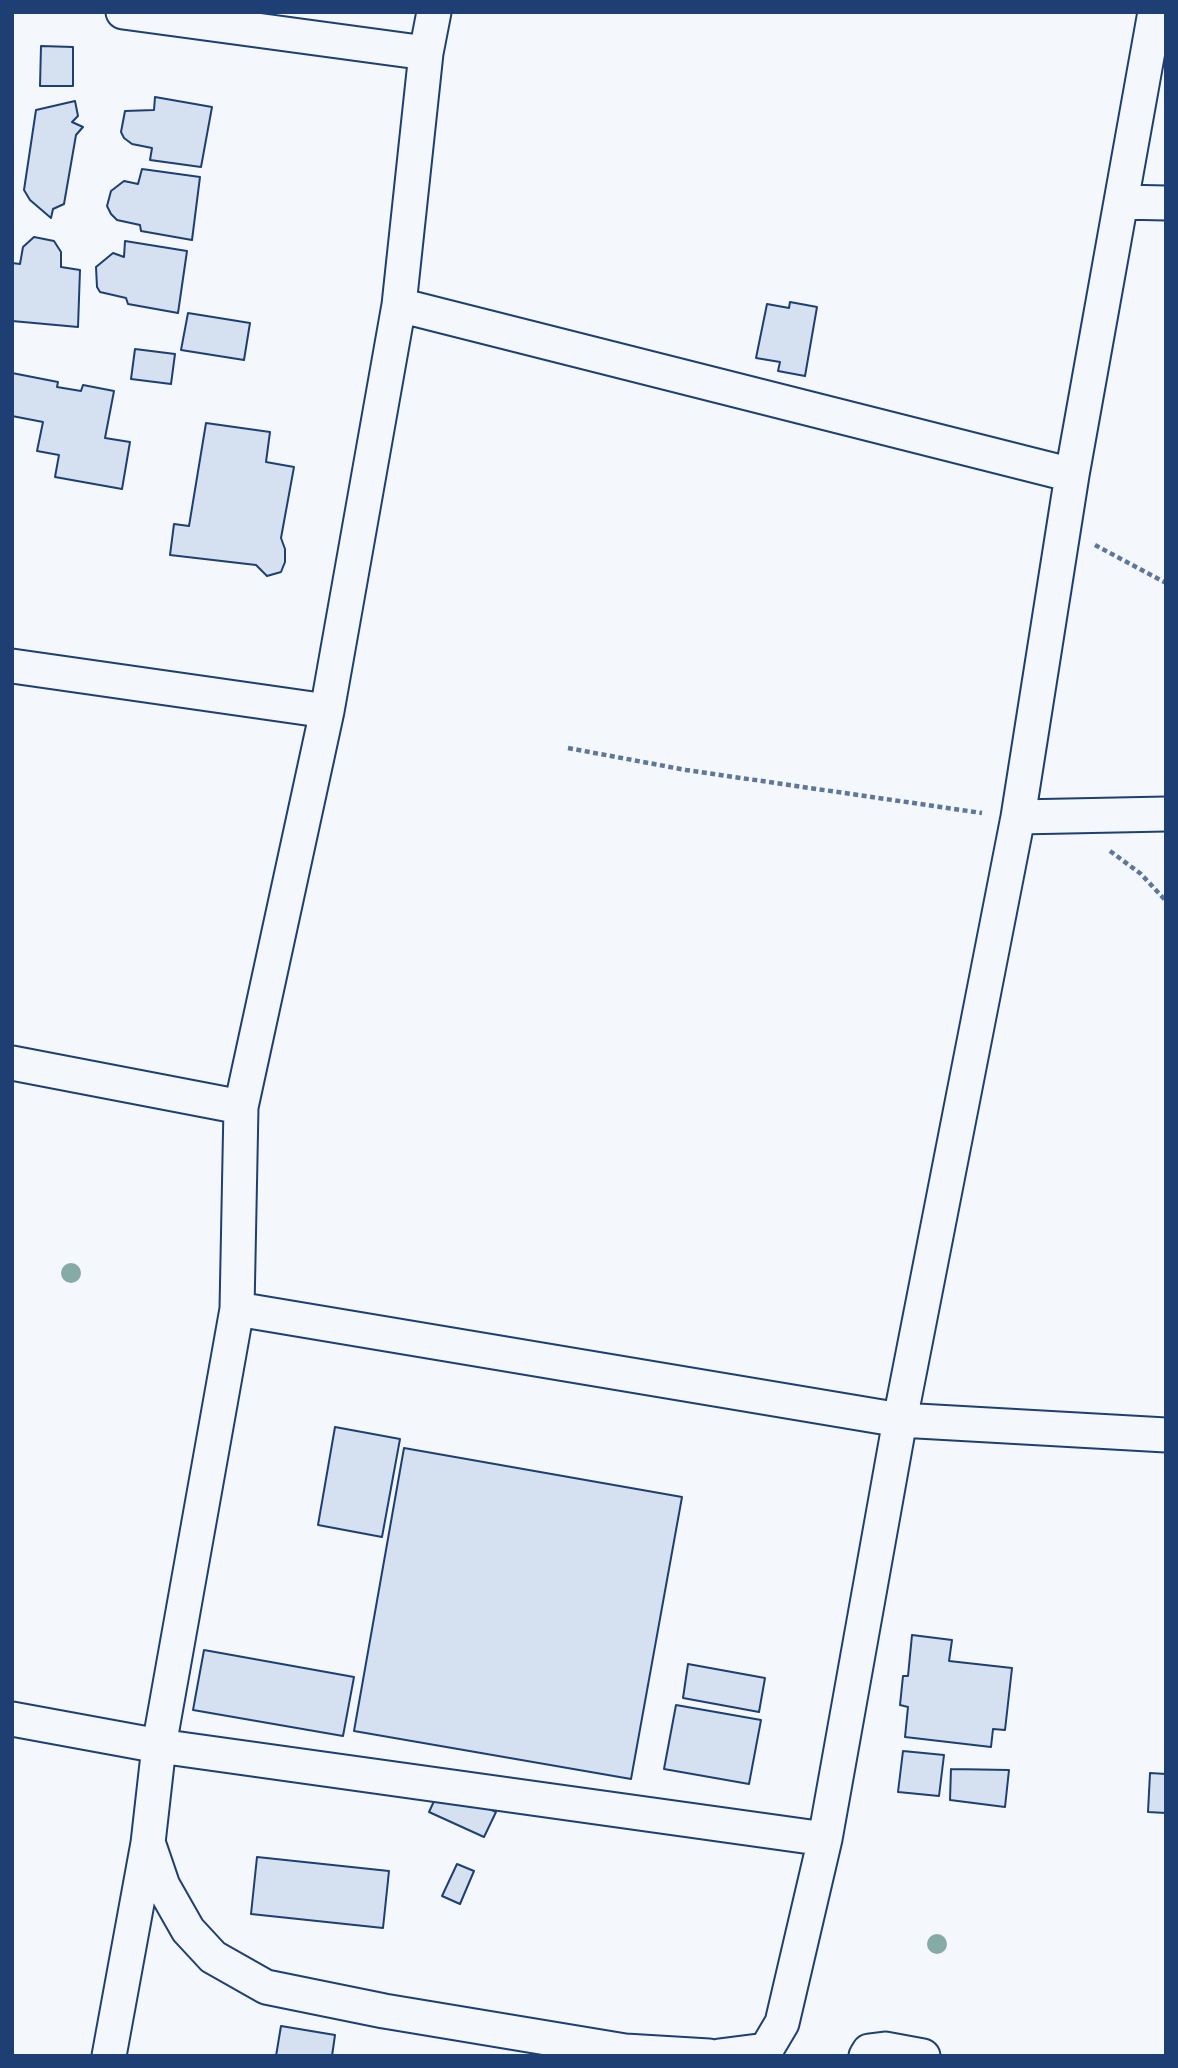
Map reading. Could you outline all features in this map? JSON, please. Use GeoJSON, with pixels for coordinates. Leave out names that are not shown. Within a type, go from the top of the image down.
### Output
{"type":"FeatureCollection","features":[{"type":"Feature","properties":{"kind":"street"},"geometry":{"type":"LineString","coordinates":[[123,12],[426,53]]}},
{"type":"Feature","properties":{"kind":"street"},"geometry":{"type":"LineString","coordinates":[[109,2056],[148,1843],[159,1746],[237,1309],[241,1107],[327,710],[399,305],[426,53],[434,12]]}},
{"type":"Feature","properties":{"kind":"street"},"geometry":{"type":"LineString","coordinates":[[719,2056],[766,2050],[782,2023],[825,1839],[900,1420],[1018,817],[1072,475],[1155,12]]}},
{"type":"Feature","properties":{"kind":"street"},"geometry":{"type":"LineString","coordinates":[[1121,202],[1166,203]]}},
{"type":"Feature","properties":{"kind":"street"},"geometry":{"type":"LineString","coordinates":[[399,305],[1072,475]]}},
{"type":"Feature","properties":{"kind":"street"},"geometry":{"type":"LineString","coordinates":[[12,666],[327,710]]}},
{"type":"Feature","properties":{"kind":"street"},"geometry":{"type":"LineString","coordinates":[[1018,817],[1166,814]]}},
{"type":"Feature","properties":{"kind":"street"},"geometry":{"type":"LineString","coordinates":[[12,1063],[241,1107]]}},
{"type":"Feature","properties":{"kind":"street"},"geometry":{"type":"LineString","coordinates":[[237,1309],[900,1420],[1166,1435]]}},
{"type":"Feature","properties":{"kind":"street"},"geometry":{"type":"LineString","coordinates":[[12,1719],[159,1746],[825,1839]]}},
{"type":"Feature","properties":{"kind":"street"},"geometry":{"type":"LineString","coordinates":[[148,1843],[163,1886],[188,1930],[214,1957],[266,1987],[384,2011],[625,2051],[709,2056]]}},
{"type":"Feature","properties":{"kind":"street"},"geometry":{"type":"LineString","coordinates":[[866,2056],[869,2051],[885,2049],[923,2056]]}},
{"type":"Feature","properties":{"kind":"path"},"geometry":{"type":"LineString","coordinates":[[1063,529],[1166,583]]}},
{"type":"Feature","properties":{"kind":"path"},"geometry":{"type":"LineString","coordinates":[[568,748],[686,770],[1018,817]]}},
{"type":"Feature","properties":{"kind":"path"},"geometry":{"type":"LineString","coordinates":[[1074,816],[1100,843],[1141,874],[1166,901]]}},
{"type":"Feature","properties":{"kind":"building"},"geometry":{"type":"Polygon","coordinates":[[[41,46],[73,47],[73,86],[40,86],[41,46]]]}},
{"type":"Feature","properties":{"kind":"building"},"geometry":{"type":"Polygon","coordinates":[[[155,97],[212,107],[201,167],[150,160],[152,148],[132,144],[124,138],[121,132],[125,111],[154,110],[155,97]]]}},
{"type":"Feature","properties":{"kind":"building"},"geometry":{"type":"Polygon","coordinates":[[[75,101],[78,116],[72,122],[83,127],[76,135],[64,204],[53,209],[51,218],[30,200],[24,190],[36,110],[75,101]]]}},
{"type":"Feature","properties":{"kind":"building"},"geometry":{"type":"Polygon","coordinates":[[[142,169],[200,177],[192,240],[141,231],[140,225],[117,220],[111,214],[107,206],[111,191],[124,181],[138,184],[142,169]]]}},
{"type":"Feature","properties":{"kind":"building"},"geometry":{"type":"Polygon","coordinates":[[[34,237],[54,241],[61,252],[61,267],[80,270],[78,327],[12,321],[12,263],[20,264],[23,247],[34,237]]]}},
{"type":"Feature","properties":{"kind":"building"},"geometry":{"type":"Polygon","coordinates":[[[125,241],[187,251],[178,313],[128,304],[126,298],[100,292],[97,287],[96,267],[113,253],[124,257],[125,241]]]}},
{"type":"Feature","properties":{"kind":"building"},"geometry":{"type":"Polygon","coordinates":[[[790,302],[817,307],[805,376],[778,371],[780,362],[756,358],[767,304],[789,308],[790,302]]]}},
{"type":"Feature","properties":{"kind":"building"},"geometry":{"type":"Polygon","coordinates":[[[188,313],[250,323],[244,360],[181,350],[188,313]]]}},
{"type":"Feature","properties":{"kind":"building"},"geometry":{"type":"Polygon","coordinates":[[[135,349],[175,354],[171,384],[131,379],[135,349]]]}},
{"type":"Feature","properties":{"kind":"building"},"geometry":{"type":"Polygon","coordinates":[[[12,373],[58,382],[57,387],[81,391],[83,385],[114,391],[105,438],[130,442],[122,489],[55,477],[59,455],[37,451],[43,422],[12,416],[12,373]]]}},
{"type":"Feature","properties":{"kind":"building"},"geometry":{"type":"Polygon","coordinates":[[[206,423],[270,432],[266,462],[294,467],[281,538],[285,549],[285,562],[281,572],[267,576],[256,565],[170,555],[174,524],[189,526],[206,423]]]}},
{"type":"Feature","properties":{"kind":"building"},"geometry":{"type":"Polygon","coordinates":[[[335,1427],[400,1439],[382,1537],[318,1525],[335,1427]]]}},
{"type":"Feature","properties":{"kind":"building"},"geometry":{"type":"Polygon","coordinates":[[[404,1448],[682,1497],[631,1779],[354,1731],[404,1448]]]}},
{"type":"Feature","properties":{"kind":"building"},"geometry":{"type":"Polygon","coordinates":[[[912,1635],[952,1640],[949,1661],[1012,1668],[1005,1730],[993,1729],[991,1747],[905,1737],[908,1707],[900,1705],[903,1676],[908,1676],[912,1635]]]}},
{"type":"Feature","properties":{"kind":"building"},"geometry":{"type":"Polygon","coordinates":[[[204,1650],[354,1677],[343,1736],[193,1710],[204,1650]]]}},
{"type":"Feature","properties":{"kind":"building"},"geometry":{"type":"Polygon","coordinates":[[[688,1664],[765,1678],[759,1712],[683,1698],[688,1664]]]}},
{"type":"Feature","properties":{"kind":"building"},"geometry":{"type":"Polygon","coordinates":[[[676,1705],[761,1720],[749,1784],[664,1769],[676,1705]]]}},
{"type":"Feature","properties":{"kind":"building"},"geometry":{"type":"Polygon","coordinates":[[[903,1751],[944,1755],[939,1796],[898,1792],[903,1751]]]}},
{"type":"Feature","properties":{"kind":"building"},"geometry":{"type":"Polygon","coordinates":[[[951,1769],[1009,1770],[1005,1807],[950,1800],[951,1769]]]}},
{"type":"Feature","properties":{"kind":"building"},"geometry":{"type":"Polygon","coordinates":[[[1150,1773],[1166,1774],[1166,1813],[1148,1812],[1150,1773]]]}},
{"type":"Feature","properties":{"kind":"building"},"geometry":{"type":"Polygon","coordinates":[[[441,1786],[496,1812],[484,1837],[429,1812],[441,1786]]]}},
{"type":"Feature","properties":{"kind":"building"},"geometry":{"type":"Polygon","coordinates":[[[257,1857],[389,1871],[383,1928],[251,1914],[257,1857]]]}},
{"type":"Feature","properties":{"kind":"building"},"geometry":{"type":"Polygon","coordinates":[[[457,1864],[474,1871],[460,1904],[442,1896],[457,1864]]]}},
{"type":"Feature","properties":{"kind":"building"},"geometry":{"type":"Polygon","coordinates":[[[281,2026],[335,2035],[332,2056],[276,2056],[281,2026]]]}}]}
